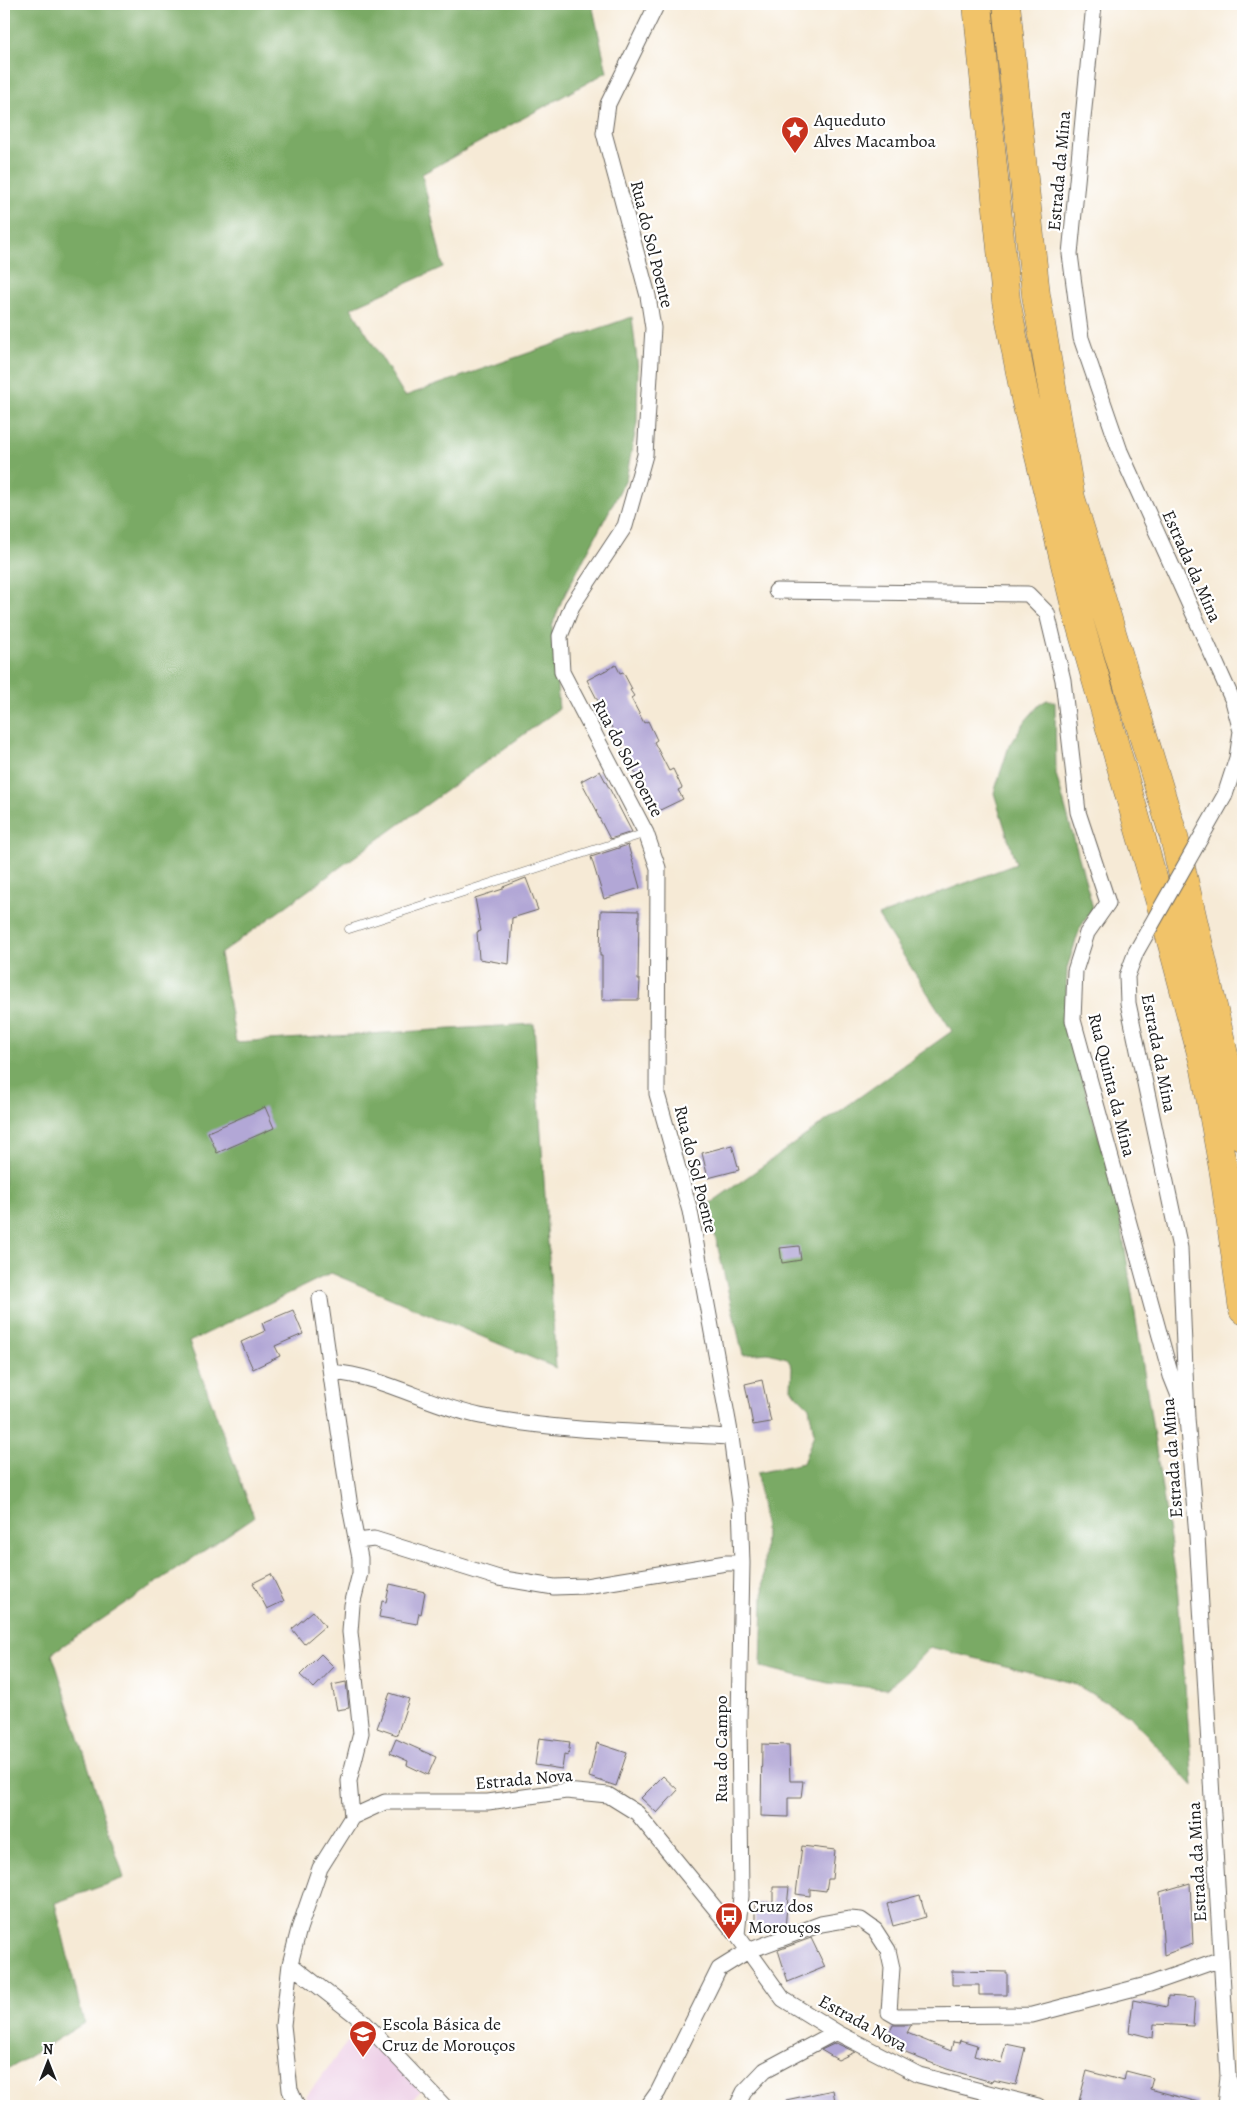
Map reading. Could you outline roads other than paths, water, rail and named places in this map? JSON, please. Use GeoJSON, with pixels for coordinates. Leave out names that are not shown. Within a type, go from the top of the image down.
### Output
{"type":"FeatureCollection","features":[{"type":"Feature","properties":{"kind":"highway"},"geometry":{"type":"LineString","coordinates":[[977,4],[1006,300],[1025,398],[1076,610],[1170,937],[1204,1064],[1224,1174],[1243,1310]]}},
{"type":"Feature","properties":{"kind":"highway"},"geometry":{"type":"LineString","coordinates":[[1006,4],[1036,295],[1071,498],[1174,837],[1243,1137]]}},
{"type":"Feature","properties":{"kind":"street","name":"Rua do Sol Poente"},"geometry":{"type":"LineString","coordinates":[[657,4],[608,104],[604,133],[648,296],[653,328],[645,455],[625,526],[572,606],[560,636],[562,672],[646,833],[658,868],[657,1094],[690,1211],[731,1437],[740,1503],[742,1563]]}},
{"type":"Feature","properties":{"kind":"street","name":"Estrada da Mina"},"geometry":{"type":"LineString","coordinates":[[1094,4],[1070,254],[1081,338],[1120,451],[1233,701],[1242,731],[1237,758],[1225,795],[1136,952],[1127,976],[1128,1003],[1180,1248],[1187,1418],[1197,1536],[1222,1959],[1228,2076],[1225,2106]]}},
{"type":"Feature","properties":{"kind":"street","name":"Rua Quinta da Mina"},"geometry":{"type":"LineString","coordinates":[[776,591],[1028,594],[1047,613],[1064,680],[1078,812],[1108,904],[1087,933],[1075,971],[1074,1020],[1171,1376],[1187,1418]]}},
{"type":"Feature","properties":{"kind":"street"},"geometry":{"type":"LineString","coordinates":[[296,2106],[290,2090],[283,2026],[290,1964],[299,1929],[320,1868],[352,1817],[349,1782],[361,1733],[350,1632],[352,1605],[360,1573],[360,1558],[350,1506],[320,1298]]}},
{"type":"Feature","properties":{"kind":"street"},"geometry":{"type":"LineString","coordinates":[[330,1372],[347,1374],[377,1382],[477,1415],[520,1423],[731,1437]]}},
{"type":"Feature","properties":{"kind":"street"},"geometry":{"type":"LineString","coordinates":[[357,1541],[374,1539],[499,1578],[554,1587],[586,1586],[726,1563],[742,1563]]}},
{"type":"Feature","properties":{"kind":"street","name":"Rua do Campo"},"geometry":{"type":"LineString","coordinates":[[737,1935],[741,1896],[739,1719],[742,1563]]}},
{"type":"Feature","properties":{"kind":"street","name":"Estrada Nova"},"geometry":{"type":"LineString","coordinates":[[352,1817],[386,1802],[488,1802],[566,1790],[608,1795],[637,1813],[737,1935],[783,1999],[836,2032],[919,2075],[1038,2106]]}},
{"type":"Feature","properties":{"kind":"street"},"geometry":{"type":"LineString","coordinates":[[648,2106],[658,2092],[719,1969],[748,1951],[821,1924],[850,1919],[861,1920],[875,1930],[888,1950],[892,1968],[889,2012],[896,2016],[1032,2015],[1150,1984],[1222,1959]]}},
{"type":"Feature","properties":{"kind":"street"},"geometry":{"type":"LineString","coordinates":[[290,1964],[363,2021],[444,2106]]}},
{"type":"Feature","properties":{"kind":"street"},"geometry":{"type":"LineString","coordinates":[[737,2106],[744,2092],[766,2070],[836,2032]]}},
{"type":"Feature","properties":{"kind":"street","name":"Estrada da Mina"},"geometry":{"type":"LineString","coordinates":[[1228,2076],[1238,2106]]}},
{"type":"Feature","properties":{"kind":"lane"},"geometry":{"type":"LineString","coordinates":[[349,929],[646,833]]}},
{"type":"Feature","properties":{"kind":"place","name":"Aqueduto Alves Macamboa"},"geometry":{"type":"Point","coordinates":[795,154]}},
{"type":"Feature","properties":{"kind":"place","name":"Cruz dos Morouços"},"geometry":{"type":"Point","coordinates":[729,1940]}},
{"type":"Feature","properties":{"kind":"place","name":"Escola Básica de Cruz de Morouços"},"geometry":{"type":"Point","coordinates":[363,2058]}}]}
